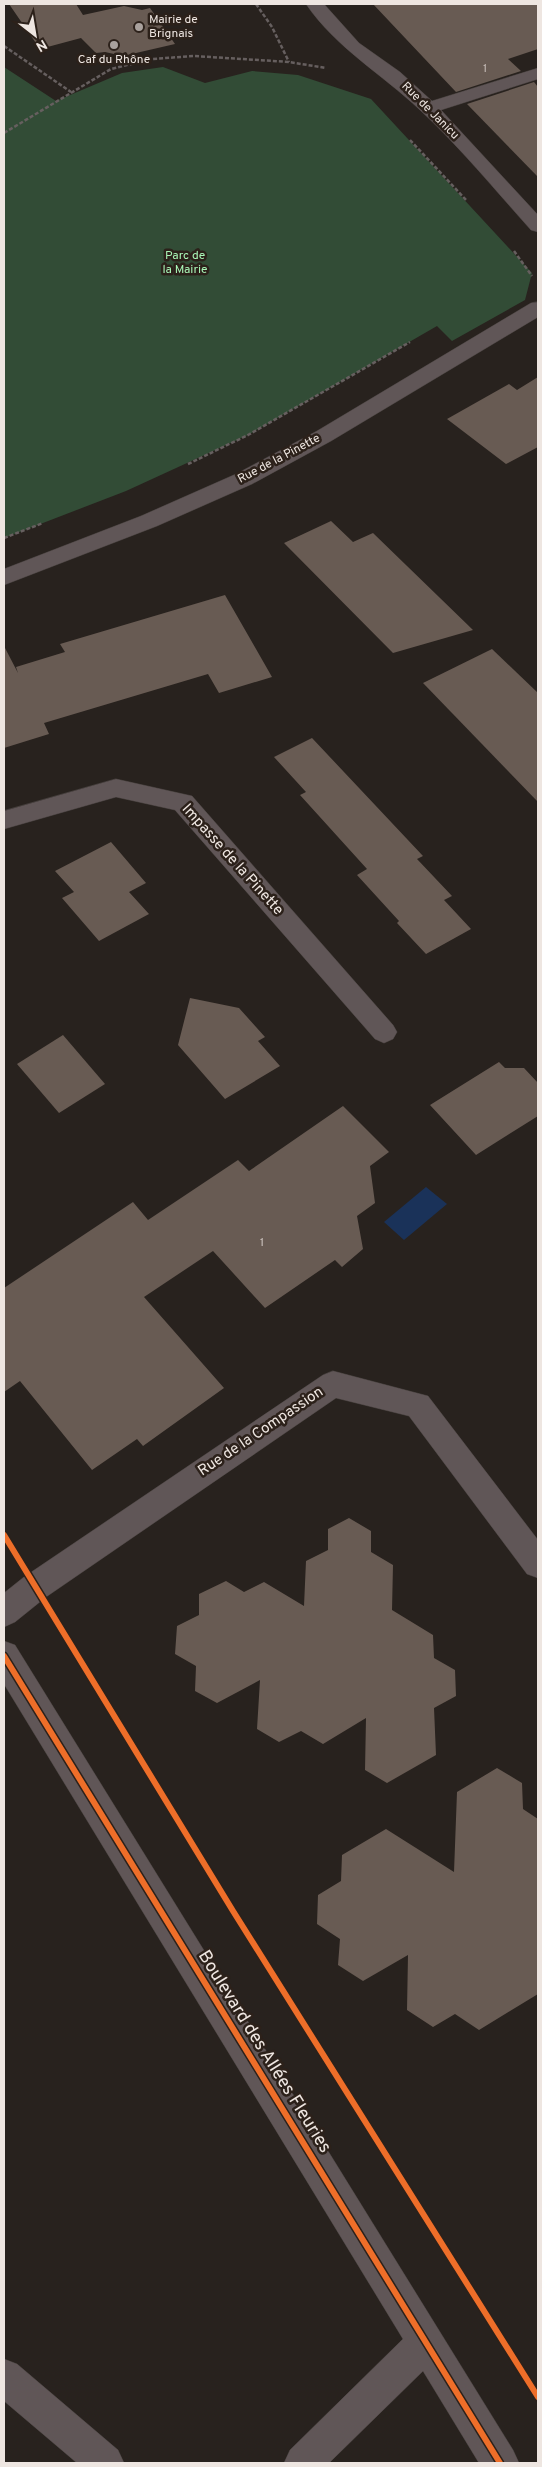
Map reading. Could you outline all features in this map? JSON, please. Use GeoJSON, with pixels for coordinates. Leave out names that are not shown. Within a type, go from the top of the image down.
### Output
{"type":"FeatureCollection","features":[{"type":"Feature","properties":{"kind":"street","name":"Rue de Janicu"},"geometry":{"type":"LineString","coordinates":[[315,4],[353,47],[394,76],[429,108],[538,226]]}},
{"type":"Feature","properties":{"kind":"street"},"geometry":{"type":"LineString","coordinates":[[429,108],[538,73]]}},
{"type":"Feature","properties":{"kind":"street","name":"Rue de la Pinette"},"geometry":{"type":"LineString","coordinates":[[4,577],[150,521],[244,479],[324,436],[538,308]]}},
{"type":"Feature","properties":{"kind":"street","name":"Impasse de la Pinette"},"geometry":{"type":"LineString","coordinates":[[4,820],[116,788],[183,802],[384,1032]]}},
{"type":"Feature","properties":{"kind":"street","name":"Rue de la Compassion"},"geometry":{"type":"LineString","coordinates":[[4,1612],[43,1581],[333,1384],[418,1404],[538,1564]]}},
{"type":"Feature","properties":{"kind":"street","name":"Boulevard des Allées Fleuries"},"geometry":{"type":"LineString","coordinates":[[4,1656],[500,2463]]}},
{"type":"Feature","properties":{"kind":"street"},"geometry":{"type":"LineString","coordinates":[[303,2463],[426,2342]]}},
{"type":"Feature","properties":{"kind":"street"},"geometry":{"type":"LineString","coordinates":[[4,2377],[105,2463]]}},
{"type":"Feature","properties":{"kind":"path"},"geometry":{"type":"LineString","coordinates":[[256,4],[272,26],[289,62]]}},
{"type":"Feature","properties":{"kind":"path"},"geometry":{"type":"LineString","coordinates":[[4,46],[71,92]]}},
{"type":"Feature","properties":{"kind":"path"},"geometry":{"type":"LineString","coordinates":[[4,133],[111,69],[152,60],[194,56],[289,62],[324,67],[332,72]]}},
{"type":"Feature","properties":{"kind":"path"},"geometry":{"type":"LineString","coordinates":[[405,135],[473,208]]}},
{"type":"Feature","properties":{"kind":"path"},"geometry":{"type":"LineString","coordinates":[[507,244],[532,273],[533,280]]}},
{"type":"Feature","properties":{"kind":"path"},"geometry":{"type":"LineString","coordinates":[[187,464],[248,435],[411,341]]}},
{"type":"Feature","properties":{"kind":"path"},"geometry":{"type":"LineString","coordinates":[[4,538],[48,521]]}},
{"type":"Feature","properties":{"kind":"green space","name":"Parc de la Mairie"},"geometry":{"type":"Polygon","coordinates":[[[4,67],[56,101],[122,73],[163,67],[205,83],[252,71],[298,75],[371,99],[532,273],[525,300],[452,341],[437,326],[248,435],[126,491],[4,538],[4,67]]]}},
{"type":"Feature","properties":{"kind":"water"},"geometry":{"type":"Polygon","coordinates":[[[426,1187],[447,1204],[404,1240],[384,1222],[426,1187]]]}},
{"type":"Feature","properties":{"kind":"building"},"geometry":{"type":"Polygon","coordinates":[[[9,4],[76,4],[83,15],[124,6],[142,10],[150,8],[175,44],[123,56],[105,52],[96,53],[81,38],[40,49],[9,4]]]}},
{"type":"Feature","properties":{"kind":"building"},"geometry":{"type":"Polygon","coordinates":[[[373,4],[538,4],[538,49],[508,59],[521,71],[456,92],[373,4]]]}},
{"type":"Feature","properties":{"kind":"building"},"geometry":{"type":"Polygon","coordinates":[[[534,82],[538,87],[538,177],[467,104],[534,82]]]}},
{"type":"Feature","properties":{"kind":"building"},"geometry":{"type":"Polygon","coordinates":[[[538,377],[538,447],[506,464],[447,419],[509,384],[517,390],[538,377]]]}},
{"type":"Feature","properties":{"kind":"building"},"geometry":{"type":"Polygon","coordinates":[[[331,521],[353,542],[373,533],[473,630],[393,653],[284,543],[331,521]]]}},
{"type":"Feature","properties":{"kind":"building"},"geometry":{"type":"Polygon","coordinates":[[[225,595],[272,677],[219,693],[208,674],[44,723],[49,734],[4,748],[4,646],[18,673],[16,667],[65,652],[60,644],[225,595]]]}},
{"type":"Feature","properties":{"kind":"building"},"geometry":{"type":"Polygon","coordinates":[[[492,649],[538,693],[538,802],[423,683],[492,649]]]}},
{"type":"Feature","properties":{"kind":"building"},"geometry":{"type":"Polygon","coordinates":[[[312,738],[423,856],[417,859],[452,896],[444,900],[471,929],[426,954],[357,875],[367,869],[300,795],[306,792],[274,757],[312,738]]]}},
{"type":"Feature","properties":{"kind":"building"},"geometry":{"type":"Polygon","coordinates":[[[111,842],[146,883],[129,892],[149,914],[99,941],[62,898],[74,892],[55,871],[111,842]]]}},
{"type":"Feature","properties":{"kind":"building"},"geometry":{"type":"Polygon","coordinates":[[[190,998],[239,1008],[265,1037],[258,1041],[280,1066],[225,1099],[178,1045],[190,998]]]}},
{"type":"Feature","properties":{"kind":"building"},"geometry":{"type":"Polygon","coordinates":[[[63,1035],[105,1084],[59,1113],[17,1064],[63,1035]]]}},
{"type":"Feature","properties":{"kind":"building"},"geometry":{"type":"Polygon","coordinates":[[[499,1062],[505,1068],[524,1068],[538,1083],[538,1116],[476,1155],[430,1105],[499,1062]]]}},
{"type":"Feature","properties":{"kind":"building"},"geometry":{"type":"Polygon","coordinates":[[[343,1106],[389,1152],[370,1166],[375,1203],[357,1216],[363,1249],[342,1267],[335,1260],[265,1308],[213,1251],[144,1297],[224,1388],[143,1446],[137,1439],[92,1470],[20,1381],[4,1392],[4,1288],[133,1202],[148,1220],[238,1160],[249,1171],[343,1106]]]}},
{"type":"Feature","properties":{"kind":"building"},"geometry":{"type":"Polygon","coordinates":[[[349,1518],[371,1531],[371,1552],[393,1565],[392,1610],[433,1635],[434,1658],[455,1670],[456,1696],[434,1708],[436,1755],[387,1783],[365,1770],[366,1718],[323,1744],[301,1731],[279,1742],[257,1729],[260,1680],[217,1703],[195,1691],[196,1666],[175,1654],[177,1626],[199,1615],[199,1594],[226,1581],[244,1592],[264,1582],[304,1606],[306,1561],[328,1550],[328,1529],[349,1518]]]}},
{"type":"Feature","properties":{"kind":"building"},"geometry":{"type":"Polygon","coordinates":[[[497,1768],[522,1783],[523,1809],[538,1819],[538,1994],[479,2030],[455,2014],[433,2027],[407,2010],[408,1955],[363,1981],[338,1965],[340,1939],[317,1924],[318,1895],[341,1881],[342,1855],[386,1829],[454,1872],[457,1792],[497,1768]]]}},
{"type":"Feature","properties":{"kind":"cycle path"},"geometry":{"type":"LineString","coordinates":[[4,1535],[233,1911],[538,2397]]}},
{"type":"Feature","properties":{"kind":"cycle path"},"geometry":{"type":"LineString","coordinates":[[4,1656],[500,2463]]}},
{"type":"Feature","properties":{"kind":"place","name":"Mairie de Brignais"},"geometry":{"type":"Point","coordinates":[139,27]}},
{"type":"Feature","properties":{"kind":"place","name":"Caf du Rhône"},"geometry":{"type":"Point","coordinates":[114,45]}}]}
